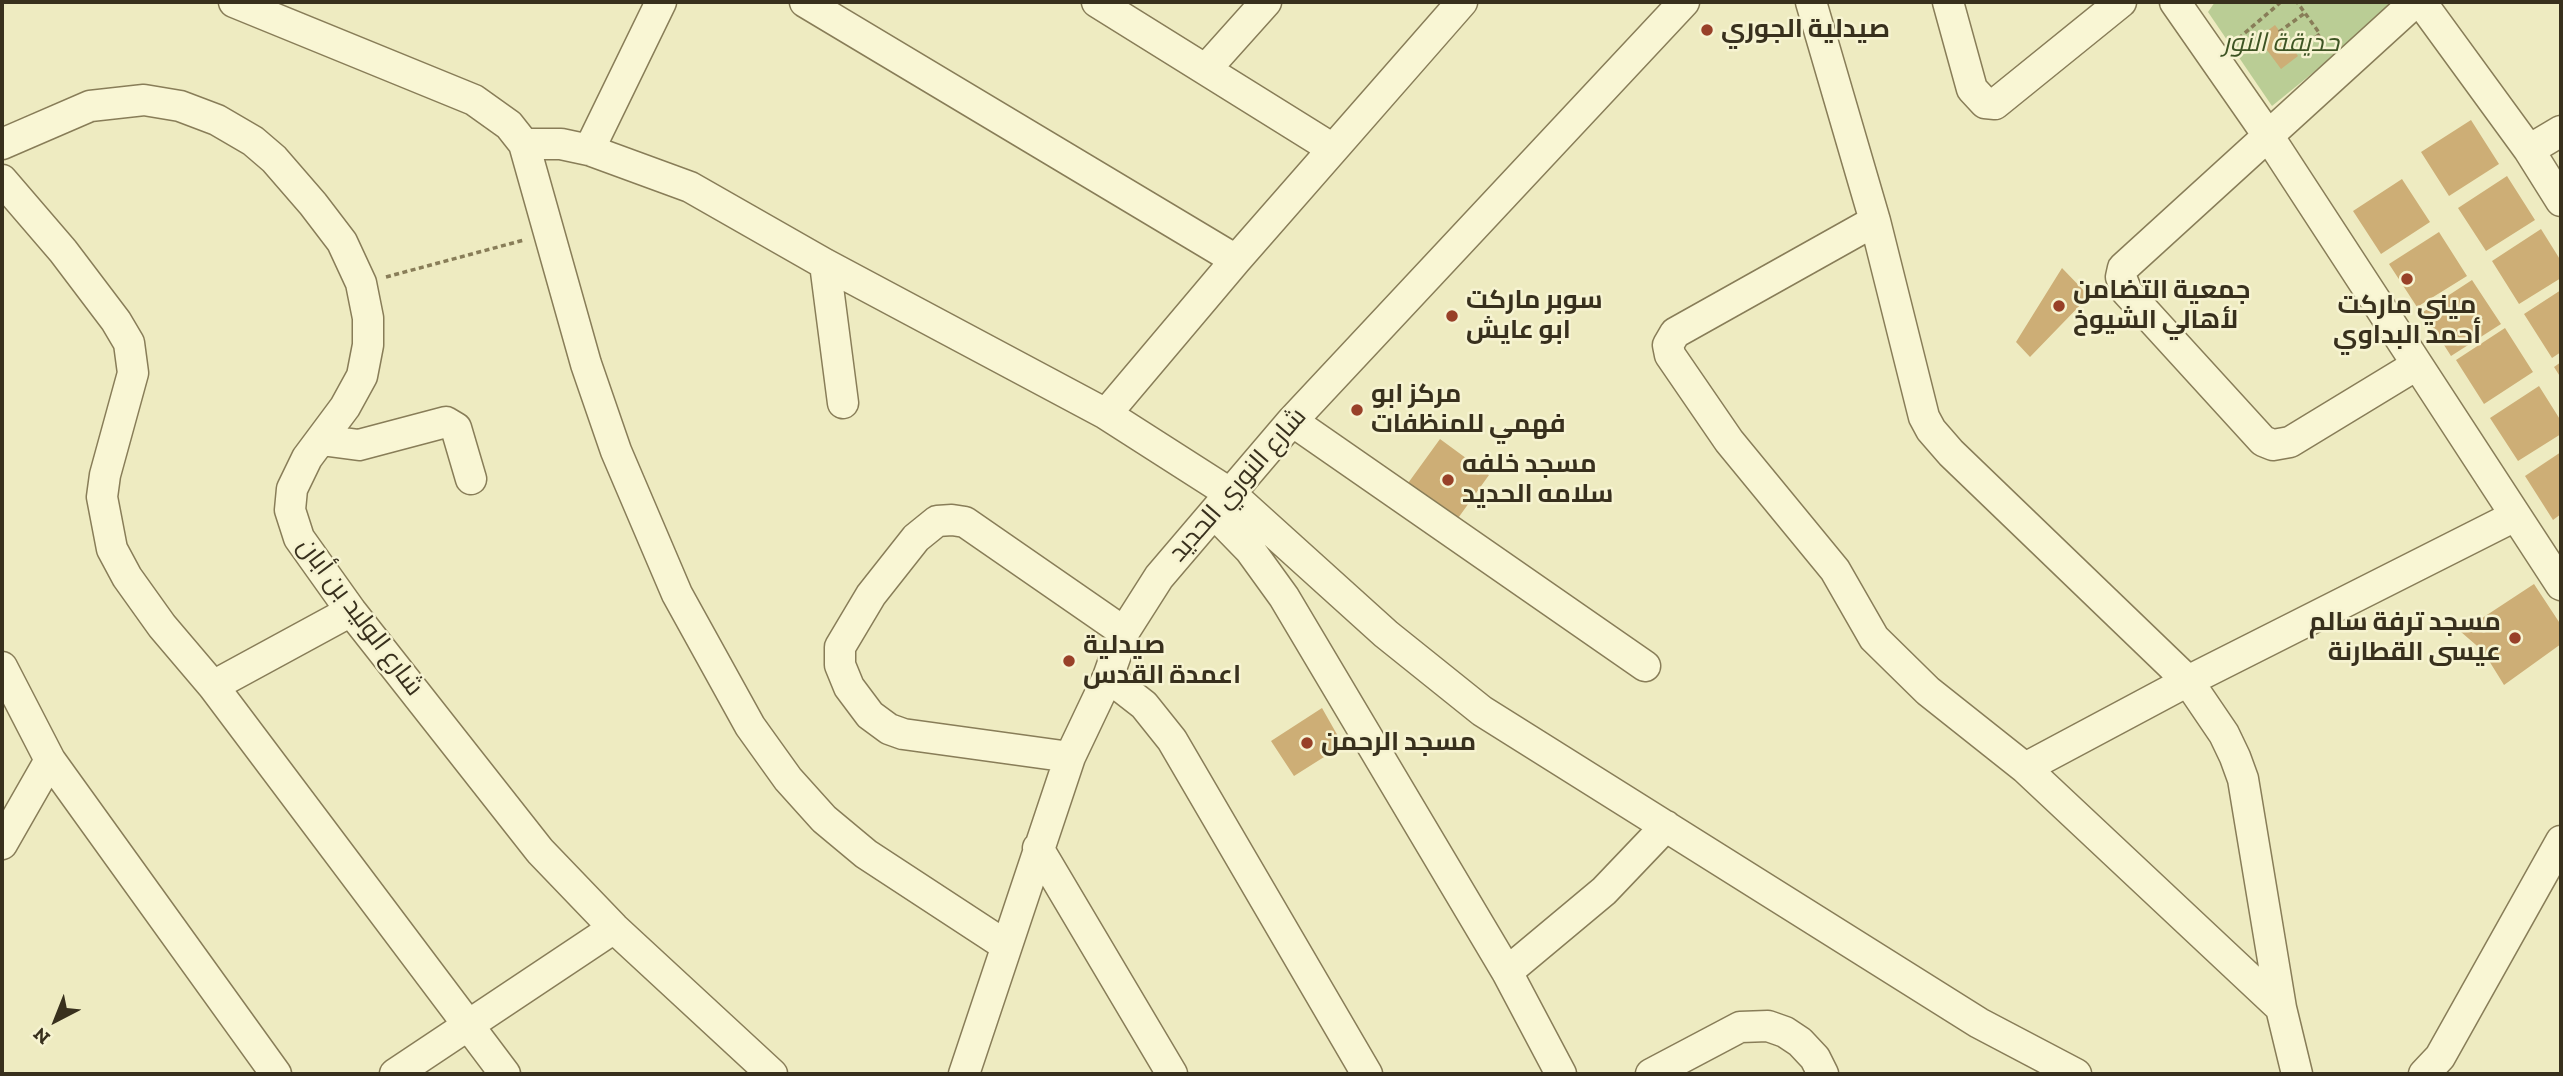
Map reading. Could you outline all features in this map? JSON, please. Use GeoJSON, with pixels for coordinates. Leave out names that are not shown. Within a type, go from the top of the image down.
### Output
{"type":"FeatureCollection","features":[{"type":"Feature","properties":{"kind":"street"},"geometry":{"type":"LineString","coordinates":[[234,2],[474,100],[509,125],[524,144],[586,364],[616,451],[677,594],[750,726],[824,819],[866,854],[1005,945]]}},
{"type":"Feature","properties":{"kind":"street"},"geometry":{"type":"LineString","coordinates":[[805,2],[1236,260]]}},
{"type":"Feature","properties":{"kind":"street"},"geometry":{"type":"LineString","coordinates":[[1097,2],[1333,149]]}},
{"type":"Feature","properties":{"kind":"street"},"geometry":{"type":"LineString","coordinates":[[1206,69],[1266,2]]}},
{"type":"Feature","properties":{"kind":"street"},"geometry":{"type":"LineString","coordinates":[[1106,414],[1236,260],[1462,2]]}},
{"type":"Feature","properties":{"kind":"street","name":"شارع النوري الحديد"},"geometry":{"type":"LineString","coordinates":[[964,1074],[1005,945],[1070,758],[1108,677],[1124,632],[1159,577],[1292,421],[1684,2]]}},
{"type":"Feature","properties":{"kind":"street"},"geometry":{"type":"LineString","coordinates":[[1811,2],[1875,222],[1924,417],[1931,430],[1951,453],[2188,681],[2224,734],[2243,779],[2281,1008],[2297,1074]]}},
{"type":"Feature","properties":{"kind":"street"},"geometry":{"type":"LineString","coordinates":[[1948,2],[1972,89],[1985,103],[1995,104],[2121,2]]}},
{"type":"Feature","properties":{"kind":"street"},"geometry":{"type":"LineString","coordinates":[[2175,2],[2269,137],[2561,585]]}},
{"type":"Feature","properties":{"kind":"street"},"geometry":{"type":"LineString","coordinates":[[2415,2],[2123,268],[2122,285],[2263,440],[2273,445],[2290,442],[2416,366]]}},
{"type":"Feature","properties":{"kind":"street"},"geometry":{"type":"LineString","coordinates":[[2421,2],[2529,150],[2561,201]]}},
{"type":"Feature","properties":{"kind":"street"},"geometry":{"type":"LineString","coordinates":[[589,150],[657,3]]}},
{"type":"Feature","properties":{"kind":"street","name":"شارع الوليد بن أبان"},"geometry":{"type":"LineString","coordinates":[[2,144],[90,106],[144,100],[168,104],[217,120],[253,141],[288,174],[342,242],[361,283],[368,318],[368,345],[362,376],[296,478],[290,510],[299,538],[351,611],[540,851],[614,928],[772,1074]]}},
{"type":"Feature","properties":{"kind":"street"},"geometry":{"type":"LineString","coordinates":[[2529,150],[2561,131]]}},
{"type":"Feature","properties":{"kind":"street"},"geometry":{"type":"LineString","coordinates":[[524,144],[561,144],[589,150],[690,187],[825,264],[1106,414],[1482,711],[1979,1023],[2076,1074]]}},
{"type":"Feature","properties":{"kind":"street"},"geometry":{"type":"LineString","coordinates":[[2,180],[63,251],[116,321],[129,343],[133,373],[105,475],[104,517],[113,549],[127,577],[162,626],[213,686],[505,1074]]}},
{"type":"Feature","properties":{"kind":"street"},"geometry":{"type":"LineString","coordinates":[[1875,222],[1675,333],[1668,345],[1671,355],[1729,441],[1835,570],[1874,638],[1928,691],[2025,768],[2281,1008]]}},
{"type":"Feature","properties":{"kind":"street"},"geometry":{"type":"LineString","coordinates":[[825,264],[843,403]]}},
{"type":"Feature","properties":{"kind":"street"},"geometry":{"type":"LineString","coordinates":[[1292,421],[1645,666]]}},
{"type":"Feature","properties":{"kind":"street"},"geometry":{"type":"LineString","coordinates":[[321,440],[359,445],[446,422],[456,428],[471,479]]}},
{"type":"Feature","properties":{"kind":"street"},"geometry":{"type":"LineString","coordinates":[[1222,503],[1250,550],[1284,597],[1507,972],[1560,1074]]}},
{"type":"Feature","properties":{"kind":"street"},"geometry":{"type":"LineString","coordinates":[[2025,768],[2188,681],[2515,516]]}},
{"type":"Feature","properties":{"kind":"street"},"geometry":{"type":"LineString","coordinates":[[1070,758],[904,734],[889,729],[870,715],[849,687],[840,665],[840,647],[871,595],[916,538],[937,521],[952,520],[965,522],[1124,632]]}},
{"type":"Feature","properties":{"kind":"street"},"geometry":{"type":"LineString","coordinates":[[213,686],[351,611]]}},
{"type":"Feature","properties":{"kind":"street"},"geometry":{"type":"LineString","coordinates":[[2,667],[50,760],[276,1074]]}},
{"type":"Feature","properties":{"kind":"street"},"geometry":{"type":"LineString","coordinates":[[1108,677],[1144,705],[1172,740],[1367,1074]]}},
{"type":"Feature","properties":{"kind":"street"},"geometry":{"type":"LineString","coordinates":[[2,844],[50,760]]}},
{"type":"Feature","properties":{"kind":"street"},"geometry":{"type":"LineString","coordinates":[[1507,972],[1604,891],[1666,827]]}},
{"type":"Feature","properties":{"kind":"street"},"geometry":{"type":"LineString","coordinates":[[2438,1068],[2561,841]]}},
{"type":"Feature","properties":{"kind":"street"},"geometry":{"type":"LineString","coordinates":[[1038,848],[1172,1074]]}},
{"type":"Feature","properties":{"kind":"street"},"geometry":{"type":"LineString","coordinates":[[396,1074],[614,928]]}},
{"type":"Feature","properties":{"kind":"street"},"geometry":{"type":"LineString","coordinates":[[1651,1074],[1740,1027],[1768,1026],[1785,1032],[1800,1042],[1815,1058],[1823,1074]]}},
{"type":"Feature","properties":{"kind":"path"},"geometry":{"type":"LineString","coordinates":[[2215,59],[2281,2]]}},
{"type":"Feature","properties":{"kind":"path"},"geometry":{"type":"LineString","coordinates":[[2295,52],[2320,34],[2297,2]]}},
{"type":"Feature","properties":{"kind":"path"},"geometry":{"type":"LineString","coordinates":[[2279,32],[2305,13]]}},
{"type":"Feature","properties":{"kind":"path"},"geometry":{"type":"LineString","coordinates":[[361,283],[550,233]]}},
{"type":"Feature","properties":{"kind":"green space","name":"حديقة النور"},"geometry":{"type":"Polygon","coordinates":[[[2215,2],[2400,2],[2272,106],[2208,12],[2215,2]]]}},
{"type":"Feature","properties":{"kind":"building"},"geometry":{"type":"Polygon","coordinates":[[[2275,25],[2298,56],[2281,69],[2258,38],[2275,25]]]}},
{"type":"Feature","properties":{"kind":"building"},"geometry":{"type":"Polygon","coordinates":[[[2471,120],[2499,164],[2449,196],[2421,152],[2471,120]]]}},
{"type":"Feature","properties":{"kind":"building"},"geometry":{"type":"Polygon","coordinates":[[[2507,176],[2535,220],[2486,251],[2458,208],[2507,176]]]}},
{"type":"Feature","properties":{"kind":"building"},"geometry":{"type":"Polygon","coordinates":[[[2402,179],[2430,222],[2381,254],[2353,211],[2402,179]]]}},
{"type":"Feature","properties":{"kind":"building"},"geometry":{"type":"Polygon","coordinates":[[[2541,229],[2561,261],[2561,278],[2519,304],[2492,261],[2541,229]]]}},
{"type":"Feature","properties":{"kind":"building"},"geometry":{"type":"Polygon","coordinates":[[[2439,232],[2467,276],[2417,307],[2389,264],[2439,232]]]}},
{"type":"Feature","properties":{"kind":"building","name":"جمعية التضامن لأهالي الشيوخ"},"geometry":{"type":"Polygon","coordinates":[[[2062,268],[2089,296],[2030,357],[2016,342],[2062,268]]]}},
{"type":"Feature","properties":{"kind":"building"},"geometry":{"type":"Polygon","coordinates":[[[2472,280],[2501,324],[2451,356],[2423,312],[2472,280]]]}},
{"type":"Feature","properties":{"kind":"building"},"geometry":{"type":"Polygon","coordinates":[[[2561,290],[2561,352],[2552,358],[2524,314],[2561,290]]]}},
{"type":"Feature","properties":{"kind":"building"},"geometry":{"type":"Polygon","coordinates":[[[2505,328],[2533,372],[2484,404],[2456,360],[2505,328]]]}},
{"type":"Feature","properties":{"kind":"building"},"geometry":{"type":"Polygon","coordinates":[[[2561,362],[2561,378],[2554,367],[2561,362]]]}},
{"type":"Feature","properties":{"kind":"building"},"geometry":{"type":"Polygon","coordinates":[[[2539,386],[2561,421],[2561,434],[2518,461],[2490,418],[2539,386]]]}},
{"type":"Feature","properties":{"kind":"building","name":"مسجد خلفه سلامه الحديد"},"geometry":{"type":"Polygon","coordinates":[[[1440,439],[1489,475],[1456,521],[1406,486],[1440,439]]]}},
{"type":"Feature","properties":{"kind":"building"},"geometry":{"type":"Polygon","coordinates":[[[2561,452],[2561,514],[2553,520],[2525,476],[2561,452]]]}},
{"type":"Feature","properties":{"kind":"building","name":"مسجد ترفة سالم عيسى القطارنة"},"geometry":{"type":"Polygon","coordinates":[[[2534,584],[2561,625],[2561,644],[2504,685],[2483,651],[2461,632],[2534,584]]]}},
{"type":"Feature","properties":{"kind":"building","name":"مسجد الرحمن"},"geometry":{"type":"Polygon","coordinates":[[[1322,708],[1343,745],[1294,776],[1271,741],[1322,708]]]}},
{"type":"Feature","properties":{"kind":"place","name":"صيدلية الجوري"},"geometry":{"type":"Point","coordinates":[1707,30]}},
{"type":"Feature","properties":{"kind":"place","name":"ميني ماركت أحمد البداوي"},"geometry":{"type":"Point","coordinates":[2407,279]}},
{"type":"Feature","properties":{"kind":"place","name":"جمعية التضامن لأهالي الشيوخ"},"geometry":{"type":"Point","coordinates":[2059,306]}},
{"type":"Feature","properties":{"kind":"place","name":"سوبر ماركت ابو عايش"},"geometry":{"type":"Point","coordinates":[1452,316]}},
{"type":"Feature","properties":{"kind":"place","name":"مركز ابو فهمي للمنظفات"},"geometry":{"type":"Point","coordinates":[1357,410]}},
{"type":"Feature","properties":{"kind":"place","name":"مسجد خلفه سلامه الحديد"},"geometry":{"type":"Point","coordinates":[1448,480]}},
{"type":"Feature","properties":{"kind":"place","name":"مسجد ترفة سالم عيسى القطارنة"},"geometry":{"type":"Point","coordinates":[2515,638]}},
{"type":"Feature","properties":{"kind":"place","name":"صيدلية اعمدة القدس"},"geometry":{"type":"Point","coordinates":[1069,661]}},
{"type":"Feature","properties":{"kind":"place","name":"مسجد الرحمن"},"geometry":{"type":"Point","coordinates":[1307,743]}}]}
